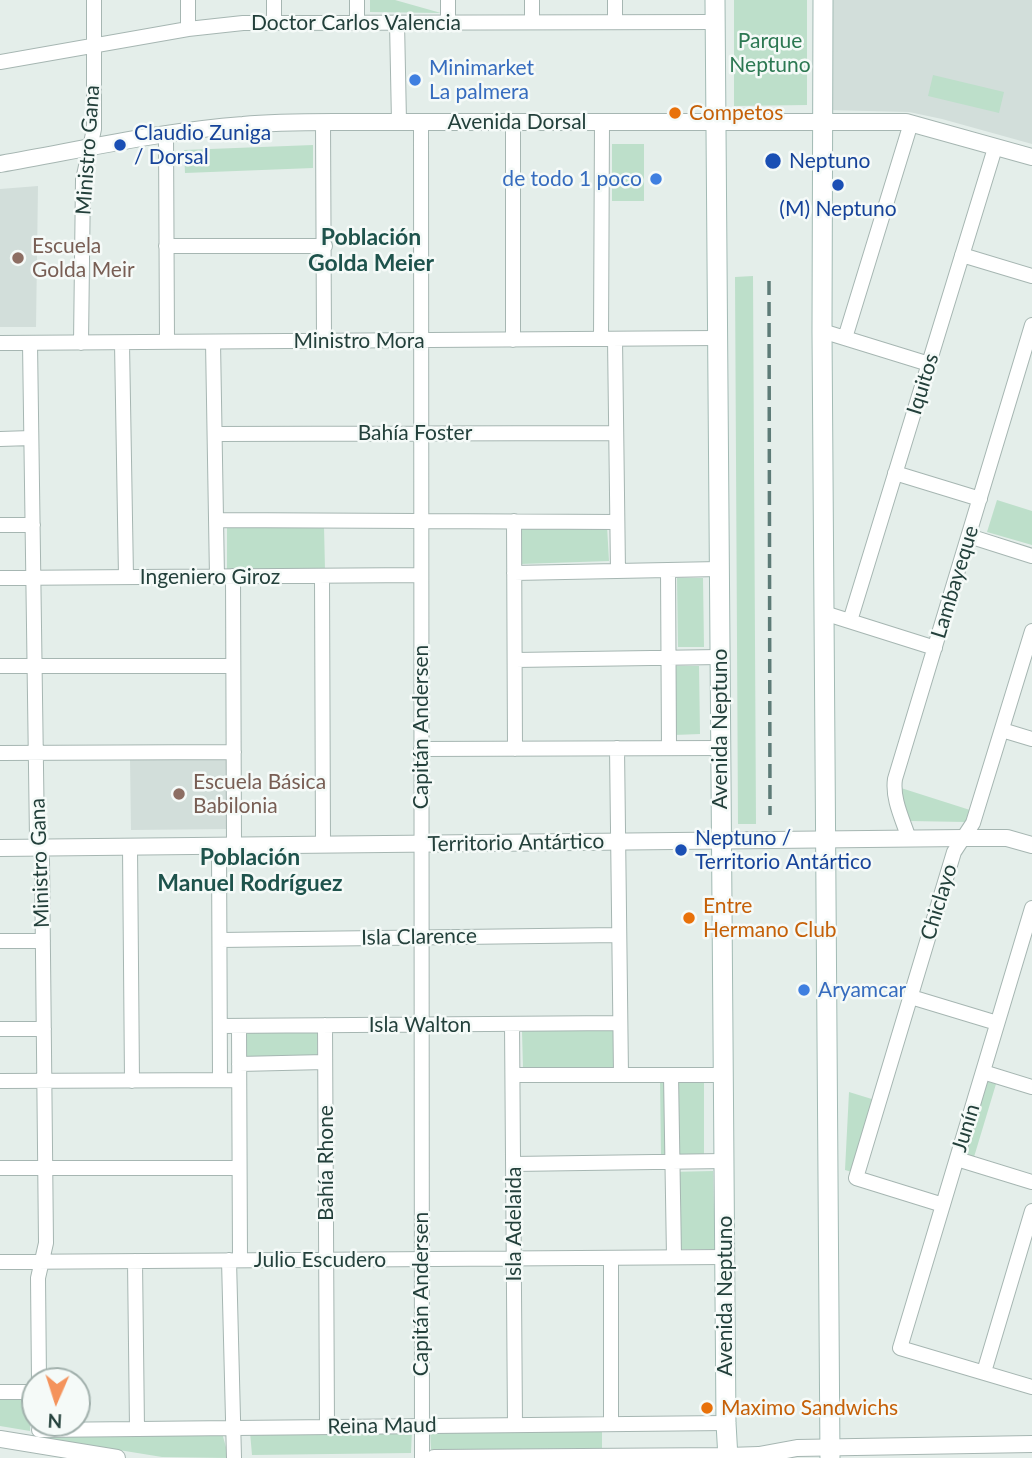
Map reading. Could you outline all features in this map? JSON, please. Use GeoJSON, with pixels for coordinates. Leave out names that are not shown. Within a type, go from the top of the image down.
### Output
{"type":"FeatureCollection","features":[{"type":"Feature","properties":{"kind":"main road","name":"Avenida Neptuno"},"geometry":{"type":"LineString","coordinates":[[715,0],[724,1257],[728,1457]]}},
{"type":"Feature","properties":{"kind":"main road"},"geometry":{"type":"LineString","coordinates":[[823,0],[822,331],[830,1452]]}},
{"type":"Feature","properties":{"kind":"street","name":"Ministro Gana"},"geometry":{"type":"LineString","coordinates":[[80,343],[83,180],[94,128],[94,0]]}},
{"type":"Feature","properties":{"kind":"street"},"geometry":{"type":"LineString","coordinates":[[188,0],[188,29]]}},
{"type":"Feature","properties":{"kind":"street"},"geometry":{"type":"LineString","coordinates":[[274,0],[274,23]]}},
{"type":"Feature","properties":{"kind":"street"},"geometry":{"type":"LineString","coordinates":[[357,0],[357,23]]}},
{"type":"Feature","properties":{"kind":"street"},"geometry":{"type":"LineString","coordinates":[[448,0],[448,22]]}},
{"type":"Feature","properties":{"kind":"street"},"geometry":{"type":"LineString","coordinates":[[532,0],[532,22]]}},
{"type":"Feature","properties":{"kind":"street"},"geometry":{"type":"LineString","coordinates":[[615,0],[615,22]]}},
{"type":"Feature","properties":{"kind":"street"},"geometry":{"type":"LineString","coordinates":[[397,22],[399,122]]}},
{"type":"Feature","properties":{"kind":"street","name":"Doctor Carlos Valencia"},"geometry":{"type":"LineString","coordinates":[[0,62],[188,29],[243,23],[715,22]]}},
{"type":"Feature","properties":{"kind":"street"},"geometry":{"type":"LineString","coordinates":[[323,122],[324,341]]}},
{"type":"Feature","properties":{"kind":"street","name":"Avenida Dorsal"},"geometry":{"type":"LineString","coordinates":[[0,164],[166,135],[241,125],[323,122],[911,123],[1032,157]]}},
{"type":"Feature","properties":{"kind":"street","name":"Capitán Andersen"},"geometry":{"type":"LineString","coordinates":[[421,122],[422,1458]]}},
{"type":"Feature","properties":{"kind":"street"},"geometry":{"type":"LineString","coordinates":[[513,122],[513,340]]}},
{"type":"Feature","properties":{"kind":"street"},"geometry":{"type":"LineString","coordinates":[[602,122],[608,339],[616,433],[618,571]]}},
{"type":"Feature","properties":{"kind":"street"},"geometry":{"type":"LineString","coordinates":[[845,338],[911,123]]}},
{"type":"Feature","properties":{"kind":"street"},"geometry":{"type":"LineString","coordinates":[[166,135],[167,342]]}},
{"type":"Feature","properties":{"kind":"street","name":"Iquitos"},"geometry":{"type":"LineString","coordinates":[[850,621],[995,148]]}},
{"type":"Feature","properties":{"kind":"street"},"geometry":{"type":"LineString","coordinates":[[166,246],[325,246]]}},
{"type":"Feature","properties":{"kind":"street"},"geometry":{"type":"LineString","coordinates":[[962,255],[1032,275]]}},
{"type":"Feature","properties":{"kind":"street","name":"Lambayeque"},"geometry":{"type":"LineString","coordinates":[[909,839],[895,797],[895,784],[1032,325]]}},
{"type":"Feature","properties":{"kind":"street"},"geometry":{"type":"LineString","coordinates":[[822,331],[929,364]]}},
{"type":"Feature","properties":{"kind":"street","name":"Ministro Mora"},"geometry":{"type":"LineString","coordinates":[[0,343],[717,338]]}},
{"type":"Feature","properties":{"kind":"street"},"geometry":{"type":"LineString","coordinates":[[122,342],[126,577]]}},
{"type":"Feature","properties":{"kind":"street"},"geometry":{"type":"LineString","coordinates":[[213,342],[217,576]]}},
{"type":"Feature","properties":{"kind":"street","name":"Ministro Gana"},"geometry":{"type":"LineString","coordinates":[[30,343],[37,838],[42,859],[46,1243],[38,1284],[38,1367]]}},
{"type":"Feature","properties":{"kind":"street","name":"Bahía Foster"},"geometry":{"type":"LineString","coordinates":[[215,434],[616,433]]}},
{"type":"Feature","properties":{"kind":"street"},"geometry":{"type":"LineString","coordinates":[[0,439],[31,438]]}},
{"type":"Feature","properties":{"kind":"street"},"geometry":{"type":"LineString","coordinates":[[895,473],[980,499]]}},
{"type":"Feature","properties":{"kind":"street"},"geometry":{"type":"LineString","coordinates":[[216,520],[617,522]]}},
{"type":"Feature","properties":{"kind":"street"},"geometry":{"type":"LineString","coordinates":[[514,521],[515,749]]}},
{"type":"Feature","properties":{"kind":"street"},"geometry":{"type":"LineString","coordinates":[[0,525],[33,525]]}},
{"type":"Feature","properties":{"kind":"street"},"geometry":{"type":"LineString","coordinates":[[968,536],[1032,556]]}},
{"type":"Feature","properties":{"kind":"street"},"geometry":{"type":"LineString","coordinates":[[514,573],[719,569]]}},
{"type":"Feature","properties":{"kind":"street"},"geometry":{"type":"LineString","coordinates":[[668,570],[669,748]]}},
{"type":"Feature","properties":{"kind":"street","name":"Ingeniero Giroz"},"geometry":{"type":"LineString","coordinates":[[0,578],[421,575]]}},
{"type":"Feature","properties":{"kind":"street"},"geometry":{"type":"LineString","coordinates":[[220,1080],[220,940],[234,752],[233,576]]}},
{"type":"Feature","properties":{"kind":"street"},"geometry":{"type":"LineString","coordinates":[[321,576],[323,845]]}},
{"type":"Feature","properties":{"kind":"street"},"geometry":{"type":"LineString","coordinates":[[824,613],[935,648]]}},
{"type":"Feature","properties":{"kind":"street","name":"Chiclayo"},"geometry":{"type":"LineString","coordinates":[[943,1205],[856,1178],[954,852],[973,824],[1031,641]]}},
{"type":"Feature","properties":{"kind":"street"},"geometry":{"type":"LineString","coordinates":[[514,660],[720,657]]}},
{"type":"Feature","properties":{"kind":"street"},"geometry":{"type":"LineString","coordinates":[[0,666],[233,666]]}},
{"type":"Feature","properties":{"kind":"street"},"geometry":{"type":"LineString","coordinates":[[1002,730],[1032,739]]}},
{"type":"Feature","properties":{"kind":"street"},"geometry":{"type":"LineString","coordinates":[[617,748],[621,1075]]}},
{"type":"Feature","properties":{"kind":"street"},"geometry":{"type":"LineString","coordinates":[[421,749],[721,748]]}},
{"type":"Feature","properties":{"kind":"street"},"geometry":{"type":"LineString","coordinates":[[0,753],[234,752]]}},
{"type":"Feature","properties":{"kind":"street","name":"Territorio Antártico"},"geometry":{"type":"LineString","coordinates":[[0,848],[964,838],[1007,838],[1032,845]]}},
{"type":"Feature","properties":{"kind":"street"},"geometry":{"type":"LineString","coordinates":[[130,847],[132,1081]]}},
{"type":"Feature","properties":{"kind":"street","name":"Junín"},"geometry":{"type":"LineString","coordinates":[[984,1372],[900,1348],[1032,908]]}},
{"type":"Feature","properties":{"kind":"street","name":"Isla Clarence"},"geometry":{"type":"LineString","coordinates":[[220,940],[619,935]]}},
{"type":"Feature","properties":{"kind":"street"},"geometry":{"type":"LineString","coordinates":[[0,941],[43,941]]}},
{"type":"Feature","properties":{"kind":"street"},"geometry":{"type":"LineString","coordinates":[[911,997],[997,1023]]}},
{"type":"Feature","properties":{"kind":"street","name":"Isla Walton"},"geometry":{"type":"LineString","coordinates":[[220,1026],[620,1023]]}},
{"type":"Feature","properties":{"kind":"street","name":"Isla Adelaida"},"geometry":{"type":"LineString","coordinates":[[512,1024],[516,1425]]}},
{"type":"Feature","properties":{"kind":"street","name":"Bahía Rhone"},"geometry":{"type":"LineString","coordinates":[[325,1025],[327,1427]]}},
{"type":"Feature","properties":{"kind":"street"},"geometry":{"type":"LineString","coordinates":[[234,1458],[234,1260],[239,1168],[239,1026]]}},
{"type":"Feature","properties":{"kind":"street"},"geometry":{"type":"LineString","coordinates":[[0,1029],[44,1029]]}},
{"type":"Feature","properties":{"kind":"street"},"geometry":{"type":"LineString","coordinates":[[239,1064],[325,1062]]}},
{"type":"Feature","properties":{"kind":"street"},"geometry":{"type":"LineString","coordinates":[[983,1072],[1032,1087]]}},
{"type":"Feature","properties":{"kind":"street"},"geometry":{"type":"LineString","coordinates":[[513,1075],[723,1075]]}},
{"type":"Feature","properties":{"kind":"street"},"geometry":{"type":"LineString","coordinates":[[671,1075],[674,1257]]}},
{"type":"Feature","properties":{"kind":"street"},"geometry":{"type":"LineString","coordinates":[[0,1081],[239,1080]]}},
{"type":"Feature","properties":{"kind":"street"},"geometry":{"type":"LineString","coordinates":[[957,1160],[1032,1182]]}},
{"type":"Feature","properties":{"kind":"street"},"geometry":{"type":"LineString","coordinates":[[513,1164],[724,1161]]}},
{"type":"Feature","properties":{"kind":"street"},"geometry":{"type":"LineString","coordinates":[[0,1168],[239,1168]]}},
{"type":"Feature","properties":{"kind":"street"},"geometry":{"type":"LineString","coordinates":[[1032,1211],[984,1372],[1032,1387]]}},
{"type":"Feature","properties":{"kind":"street","name":"Julio Escudero"},"geometry":{"type":"LineString","coordinates":[[0,1262],[724,1257]]}},
{"type":"Feature","properties":{"kind":"street"},"geometry":{"type":"LineString","coordinates":[[611,1258],[611,1424]]}},
{"type":"Feature","properties":{"kind":"street"},"geometry":{"type":"LineString","coordinates":[[135,1261],[137,1429]]}},
{"type":"Feature","properties":{"kind":"street"},"geometry":{"type":"LineString","coordinates":[[0,1392],[21,1392]]}},
{"type":"Feature","properties":{"kind":"street","name":"Reina Maud"},"geometry":{"type":"LineString","coordinates":[[91,1431],[726,1423]]}},
{"type":"Feature","properties":{"kind":"street","name":"Reina Maud"},"geometry":{"type":"LineString","coordinates":[[0,1439],[21,1436]]}},
{"type":"Feature","properties":{"kind":"street","name":"Reina Maud"},"geometry":{"type":"LineString","coordinates":[[51,1437],[117,1458]]}},
{"type":"Feature","properties":{"kind":"street","name":"Reina Maud"},"geometry":{"type":"LineString","coordinates":[[434,1458],[728,1457],[797,1448],[830,1452],[1032,1444]]}},
{"type":"Feature","properties":{"kind":"shaded area"},"geometry":{"type":"Polygon","coordinates":[[[828,0],[1032,0],[1032,144],[909,112],[826,110],[828,0]]]}},
{"type":"Feature","properties":{"kind":"shaded area","name":"Escuela Golda Meir"},"geometry":{"type":"Polygon","coordinates":[[[38,186],[36,327],[0,327],[0,189],[38,186]]]}},
{"type":"Feature","properties":{"kind":"shaded area","name":"Escuela Básica Babilonia"},"geometry":{"type":"Polygon","coordinates":[[[227,757],[228,829],[131,830],[130,759],[227,757]]]}},
{"type":"Feature","properties":{"kind":"green space"},"geometry":{"type":"Polygon","coordinates":[[[370,0],[395,0],[441,13],[370,12],[370,0]]]}},
{"type":"Feature","properties":{"kind":"green space","name":"Parque Neptuno"},"geometry":{"type":"Polygon","coordinates":[[[734,0],[807,0],[807,105],[734,106],[734,0]]]}},
{"type":"Feature","properties":{"kind":"green space"},"geometry":{"type":"Polygon","coordinates":[[[933,75],[1004,92],[999,113],[928,96],[933,75]]]}},
{"type":"Feature","properties":{"kind":"green space"},"geometry":{"type":"Polygon","coordinates":[[[612,144],[644,144],[644,201],[612,201],[612,144]]]}},
{"type":"Feature","properties":{"kind":"green space"},"geometry":{"type":"Polygon","coordinates":[[[313,145],[313,168],[185,173],[184,150],[313,145]]]}},
{"type":"Feature","properties":{"kind":"green space"},"geometry":{"type":"Polygon","coordinates":[[[753,276],[756,824],[738,824],[735,277],[753,276]]]}},
{"type":"Feature","properties":{"kind":"green space"},"geometry":{"type":"Polygon","coordinates":[[[997,500],[1032,511],[1032,545],[987,532],[997,500]]]}},
{"type":"Feature","properties":{"kind":"green space"},"geometry":{"type":"Polygon","coordinates":[[[227,525],[324,526],[325,570],[227,571],[227,525]]]}},
{"type":"Feature","properties":{"kind":"green space"},"geometry":{"type":"Polygon","coordinates":[[[607,526],[609,561],[521,564],[520,529],[607,526]]]}},
{"type":"Feature","properties":{"kind":"green space"},"geometry":{"type":"Polygon","coordinates":[[[677,578],[703,578],[704,647],[678,647],[677,578]]]}},
{"type":"Feature","properties":{"kind":"green space"},"geometry":{"type":"Polygon","coordinates":[[[673,666],[699,666],[700,734],[674,735],[673,666]]]}},
{"type":"Feature","properties":{"kind":"green space"},"geometry":{"type":"Polygon","coordinates":[[[901,788],[970,810],[966,822],[909,821],[901,788]]]}},
{"type":"Feature","properties":{"kind":"green space"},"geometry":{"type":"Polygon","coordinates":[[[616,1029],[615,1069],[523,1069],[522,1031],[616,1029]]]}},
{"type":"Feature","properties":{"kind":"green space"},"geometry":{"type":"Polygon","coordinates":[[[317,1030],[317,1056],[247,1057],[246,1031],[317,1030]]]}},
{"type":"Feature","properties":{"kind":"green space"},"geometry":{"type":"Polygon","coordinates":[[[704,1078],[704,1156],[661,1156],[660,1079],[704,1078]]]}},
{"type":"Feature","properties":{"kind":"green space"},"geometry":{"type":"Polygon","coordinates":[[[984,1080],[996,1084],[974,1157],[962,1153],[984,1080]]]}},
{"type":"Feature","properties":{"kind":"green space"},"geometry":{"type":"Polygon","coordinates":[[[849,1092],[875,1100],[852,1172],[845,1170],[849,1092]]]}},
{"type":"Feature","properties":{"kind":"green space"},"geometry":{"type":"Polygon","coordinates":[[[713,1171],[715,1249],[671,1249],[670,1172],[713,1171]]]}},
{"type":"Feature","properties":{"kind":"green space"},"geometry":{"type":"Polygon","coordinates":[[[0,1398],[21,1398],[21,1430],[0,1426],[0,1398]]]}},
{"type":"Feature","properties":{"kind":"green space"},"geometry":{"type":"Polygon","coordinates":[[[602,1426],[602,1448],[431,1450],[430,1429],[602,1426]]]}},
{"type":"Feature","properties":{"kind":"green space"},"geometry":{"type":"Polygon","coordinates":[[[412,1429],[411,1453],[252,1455],[250,1432],[412,1429]]]}},
{"type":"Feature","properties":{"kind":"green space"},"geometry":{"type":"Polygon","coordinates":[[[91,1432],[222,1433],[229,1458],[162,1457],[51,1439],[91,1437],[91,1432]]]}},
{"type":"Feature","properties":{"kind":"railway"},"geometry":{"type":"LineString","coordinates":[[769,281],[770,815]]}},
{"type":"Feature","properties":{"kind":"place","name":"Minimarket La palmera"},"geometry":{"type":"Point","coordinates":[415,80]}},
{"type":"Feature","properties":{"kind":"place","name":"Competos"},"geometry":{"type":"Point","coordinates":[675,113]}},
{"type":"Feature","properties":{"kind":"place","name":"Claudio Zuniga / Dorsal"},"geometry":{"type":"Point","coordinates":[120,145]}},
{"type":"Feature","properties":{"kind":"place","name":"Neptuno"},"geometry":{"type":"Point","coordinates":[773,161]}},
{"type":"Feature","properties":{"kind":"place","name":"de todo 1 poco"},"geometry":{"type":"Point","coordinates":[656,179]}},
{"type":"Feature","properties":{"kind":"place","name":"(M) Neptuno"},"geometry":{"type":"Point","coordinates":[838,185]}},
{"type":"Feature","properties":{"kind":"place","name":"Escuela Golda Meir"},"geometry":{"type":"Point","coordinates":[18,258]}},
{"type":"Feature","properties":{"kind":"place","name":"Escuela Básica Babilonia"},"geometry":{"type":"Point","coordinates":[179,794]}},
{"type":"Feature","properties":{"kind":"place","name":"Neptuno / Territorio Antártico"},"geometry":{"type":"Point","coordinates":[681,850]}},
{"type":"Feature","properties":{"kind":"place","name":"Entre Hermano Club"},"geometry":{"type":"Point","coordinates":[689,918]}},
{"type":"Feature","properties":{"kind":"place","name":"Aryamcar"},"geometry":{"type":"Point","coordinates":[804,990]}},
{"type":"Feature","properties":{"kind":"place","name":"Maximo Sandwichs"},"geometry":{"type":"Point","coordinates":[707,1408]}},
{"type":"Feature","properties":{"kind":"district","name":"Población Golda Meier"},"geometry":{"type":"Point","coordinates":[371,251]}},
{"type":"Feature","properties":{"kind":"district","name":"Población Manuel Rodríguez"},"geometry":{"type":"Point","coordinates":[250,871]}}]}
